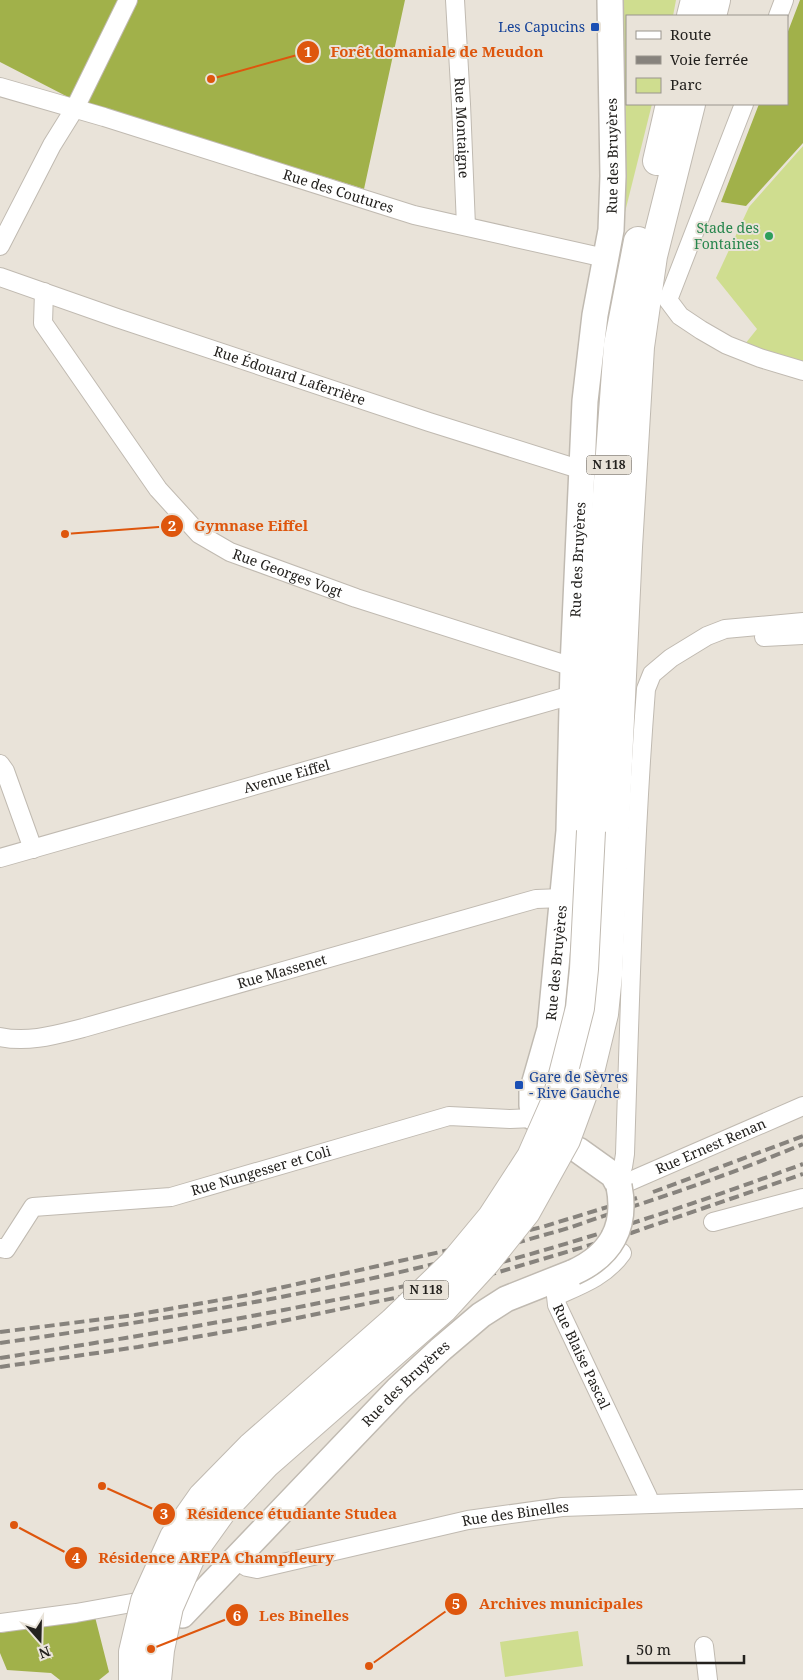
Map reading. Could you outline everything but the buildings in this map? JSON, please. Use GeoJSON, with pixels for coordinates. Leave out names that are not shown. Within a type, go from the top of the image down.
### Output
{"type":"FeatureCollection","features":[{"type":"Feature","properties":{"kind":"highway"},"geometry":{"type":"LineString","coordinates":[[691,15],[695,0]]}},
{"type":"Feature","properties":{"kind":"highway"},"geometry":{"type":"LineString","coordinates":[[712,15],[716,0]]}},
{"type":"Feature","properties":{"kind":"highway","name":"N 118"},"geometry":{"type":"LineString","coordinates":[[157,1680],[160,1650],[169,1607],[194,1550],[222,1511],[266,1464],[443,1309],[486,1262],[526,1212],[566,1140],[588,1080],[604,1014],[608,975],[603,831],[603,548],[618,345],[636,251],[670,105]]}},
{"type":"Feature","properties":{"kind":"highway","name":"N 118"},"geometry":{"type":"LineString","coordinates":[[133,1680],[133,1652],[145,1601],[174,1536],[202,1497],[251,1446],[393,1322],[453,1264],[492,1217],[531,1157],[557,1098],[580,1008],[603,831],[628,547],[640,347],[653,256],[690,105]]}},
{"type":"Feature","properties":{"kind":"street"},"geometry":{"type":"LineString","coordinates":[[0,246],[52,146],[75,108],[128,0]]}},
{"type":"Feature","properties":{"kind":"street","name":"Rue Montaigne"},"geometry":{"type":"LineString","coordinates":[[455,0],[466,226]]}},
{"type":"Feature","properties":{"kind":"street","name":"Rue des Bruyères"},"geometry":{"type":"LineString","coordinates":[[534,1118],[532,1092],[550,1029],[563,898],[570,814],[573,667],[589,358],[610,230],[613,176],[610,0]]}},
{"type":"Feature","properties":{"kind":"street"},"geometry":{"type":"LineString","coordinates":[[778,15],[784,0]]}},
{"type":"Feature","properties":{"kind":"street","name":"Rue des Coutures"},"geometry":{"type":"LineString","coordinates":[[0,87],[75,108],[414,215],[605,258]]}},
{"type":"Feature","properties":{"kind":"street"},"geometry":{"type":"LineString","coordinates":[[744,105],[668,300],[680,316],[727,345],[760,358],[803,371]]}},
{"type":"Feature","properties":{"kind":"street","name":"Rue Édouard Laferrière"},"geometry":{"type":"LineString","coordinates":[[0,277],[126,322],[429,422],[582,470]]}},
{"type":"Feature","properties":{"kind":"street","name":"Rue Georges Vogt"},"geometry":{"type":"LineString","coordinates":[[44,292],[43,323],[158,489],[199,534],[230,552],[356,598],[573,667]]}},
{"type":"Feature","properties":{"kind":"street"},"geometry":{"type":"LineString","coordinates":[[578,1150],[600,1164],[616,1181],[625,1154],[627,1050],[638,812],[646,689],[652,674],[671,658],[707,636],[725,629],[803,622]]}},
{"type":"Feature","properties":{"kind":"street"},"geometry":{"type":"LineString","coordinates":[[694,644],[723,640],[803,635]]}},
{"type":"Feature","properties":{"kind":"street","name":"Avenue Eiffel"},"geometry":{"type":"LineString","coordinates":[[0,858],[572,695]]}},
{"type":"Feature","properties":{"kind":"street"},"geometry":{"type":"LineString","coordinates":[[0,764],[5,771],[32,849]]}},
{"type":"Feature","properties":{"kind":"street","name":"Rue Massenet"},"geometry":{"type":"LineString","coordinates":[[0,1037],[12,1040],[42,1038],[536,899],[563,898]]}},
{"type":"Feature","properties":{"kind":"street","name":"Rue Ernest Renan"},"geometry":{"type":"LineString","coordinates":[[616,1181],[803,1106]]}},
{"type":"Feature","properties":{"kind":"street","name":"Rue Nungesser et Coli"},"geometry":{"type":"LineString","coordinates":[[3,1248],[33,1207],[171,1197],[449,1116],[510,1119],[534,1118]]}},
{"type":"Feature","properties":{"kind":"street","name":"Rue des Bruyères"},"geometry":{"type":"LineString","coordinates":[[182,1615],[398,1389],[480,1315],[506,1299],[574,1272],[596,1260],[610,1244],[622,1214],[622,1203],[616,1181]]}},
{"type":"Feature","properties":{"kind":"street"},"geometry":{"type":"LineString","coordinates":[[713,1222],[803,1198]]}},
{"type":"Feature","properties":{"kind":"street","name":"Rue Blaise Pascal"},"geometry":{"type":"LineString","coordinates":[[610,1244],[622,1253],[615,1264],[584,1284],[556,1296],[557,1305],[648,1497],[648,1503]]}},
{"type":"Feature","properties":{"kind":"street","name":"Rue des Binelles"},"geometry":{"type":"LineString","coordinates":[[234,1560],[247,1567],[257,1569],[468,1520],[562,1506],[803,1498]]}},
{"type":"Feature","properties":{"kind":"street"},"geometry":{"type":"LineString","coordinates":[[0,1623],[76,1613],[204,1591]]}},
{"type":"Feature","properties":{"kind":"street"},"geometry":{"type":"LineString","coordinates":[[704,1646],[708,1680]]}},
{"type":"Feature","properties":{"kind":"green space"},"geometry":{"type":"Polygon","coordinates":[[[0,0],[405,0],[364,189],[68,97],[0,62],[0,0]]]}},
{"type":"Feature","properties":{"kind":"green space"},"geometry":{"type":"Polygon","coordinates":[[[620,0],[676,0],[673,15],[626,15],[626,105],[652,105],[625,212],[623,197],[620,0]]]}},
{"type":"Feature","properties":{"kind":"green space"},"geometry":{"type":"Polygon","coordinates":[[[800,0],[803,0],[803,143],[746,206],[721,202],[759,105],[788,105],[788,31],[800,0]]]}},
{"type":"Feature","properties":{"kind":"green space","name":"Stade des Fontaines"},"geometry":{"type":"Polygon","coordinates":[[[803,146],[803,363],[745,344],[757,329],[716,278],[749,207],[803,146]]]}},
{"type":"Feature","properties":{"kind":"green space"},"geometry":{"type":"Polygon","coordinates":[[[95,1617],[109,1672],[99,1680],[60,1680],[51,1673],[7,1670],[0,1653],[0,1633],[95,1617]]]}},
{"type":"Feature","properties":{"kind":"green space"},"geometry":{"type":"Polygon","coordinates":[[[578,1631],[583,1666],[505,1677],[500,1642],[578,1631]]]}},
{"type":"Feature","properties":{"kind":"railway"},"geometry":{"type":"LineString","coordinates":[[653,1192],[803,1136]]}},
{"type":"Feature","properties":{"kind":"railway"},"geometry":{"type":"LineString","coordinates":[[0,1343],[205,1311],[410,1270],[562,1230],[663,1197],[803,1144]]}},
{"type":"Feature","properties":{"kind":"railway"},"geometry":{"type":"LineString","coordinates":[[0,1358],[243,1318],[450,1276],[628,1224],[803,1164]]}},
{"type":"Feature","properties":{"kind":"railway"},"geometry":{"type":"LineString","coordinates":[[0,1367],[138,1347],[253,1327],[448,1287],[631,1233],[803,1174]]}},
{"type":"Feature","properties":{"kind":"railway"},"geometry":{"type":"LineString","coordinates":[[0,1332],[135,1315],[248,1295],[542,1227],[637,1198]]}},
{"type":"Feature","properties":{"kind":"place","name":"Les Capucins"},"geometry":{"type":"Point","coordinates":[595,27]}},
{"type":"Feature","properties":{"kind":"place","name":"Forêt domaniale de Meudon"},"geometry":{"type":"Point","coordinates":[211,79]}},
{"type":"Feature","properties":{"kind":"place","name":"Stade des Fontaines"},"geometry":{"type":"Point","coordinates":[769,236]}},
{"type":"Feature","properties":{"kind":"place","name":"Gymnase Eiffel"},"geometry":{"type":"Point","coordinates":[65,534]}},
{"type":"Feature","properties":{"kind":"place","name":"Gare de Sèvres - Rive Gauche"},"geometry":{"type":"Point","coordinates":[519,1085]}},
{"type":"Feature","properties":{"kind":"place","name":"Résidence étudiante Studea"},"geometry":{"type":"Point","coordinates":[102,1486]}},
{"type":"Feature","properties":{"kind":"place","name":"Résidence AREPA Champfleury"},"geometry":{"type":"Point","coordinates":[14,1525]}},
{"type":"Feature","properties":{"kind":"place","name":"Les Binelles"},"geometry":{"type":"Point","coordinates":[151,1649]}},
{"type":"Feature","properties":{"kind":"place","name":"Archives municipales"},"geometry":{"type":"Point","coordinates":[369,1666]}}]}
